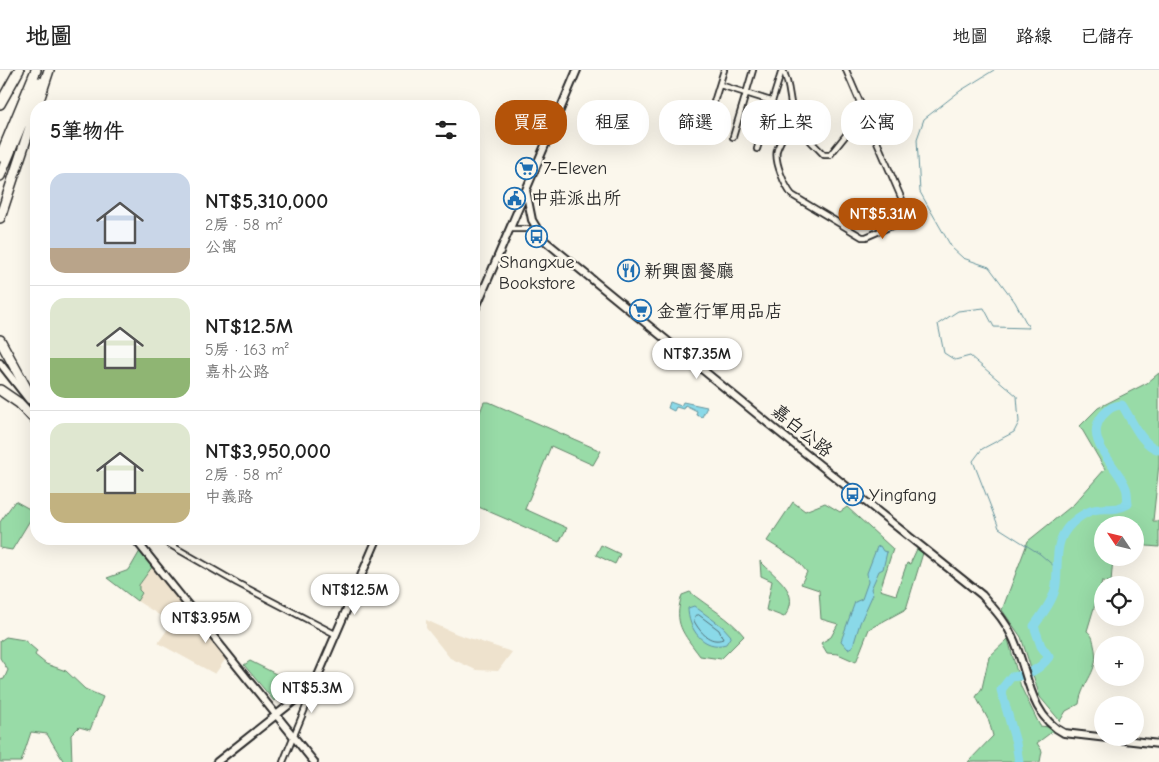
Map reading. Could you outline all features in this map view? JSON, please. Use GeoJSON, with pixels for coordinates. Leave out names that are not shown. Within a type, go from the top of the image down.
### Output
{"type":"FeatureCollection","features":[{"type":"Feature","properties":{"kind":"highway"},"geometry":{"type":"LineString","coordinates":[[0,104],[19,70]]}},
{"type":"Feature","properties":{"kind":"highway"},"geometry":{"type":"LineString","coordinates":[[0,157],[36,70]]}},
{"type":"Feature","properties":{"kind":"highway"},"geometry":{"type":"LineString","coordinates":[[32,100],[44,70]]}},
{"type":"Feature","properties":{"kind":"highway"},"geometry":{"type":"LineString","coordinates":[[39,100],[49,70]]}},
{"type":"Feature","properties":{"kind":"highway"},"geometry":{"type":"LineString","coordinates":[[0,176],[30,104]]}},
{"type":"Feature","properties":{"kind":"highway"},"geometry":{"type":"LineString","coordinates":[[0,218],[30,127]]}},
{"type":"Feature","properties":{"kind":"highway"},"geometry":{"type":"LineString","coordinates":[[0,340],[30,396]]}},
{"type":"Feature","properties":{"kind":"highway"},"geometry":{"type":"LineString","coordinates":[[0,390],[19,403],[30,415]]}},
{"type":"Feature","properties":{"kind":"main road"},"geometry":{"type":"LineString","coordinates":[[480,298],[578,70]]}},
{"type":"Feature","properties":{"kind":"main road","name":"嘉白公路"},"geometry":{"type":"LineString","coordinates":[[526,190],[536,229],[563,257],[982,595],[1005,622],[1013,637],[1038,708],[1054,728],[1064,733],[1159,744]]}},
{"type":"Feature","properties":{"kind":"main road"},"geometry":{"type":"LineString","coordinates":[[0,364],[30,400]]}},
{"type":"Feature","properties":{"kind":"main road"},"geometry":{"type":"LineString","coordinates":[[140,545],[314,762]]}},
{"type":"Feature","properties":{"kind":"main road"},"geometry":{"type":"LineString","coordinates":[[217,762],[314,685],[374,545]]}},
{"type":"Feature","properties":{"kind":"street"},"geometry":{"type":"LineString","coordinates":[[715,100],[724,70]]}},
{"type":"Feature","properties":{"kind":"street"},"geometry":{"type":"LineString","coordinates":[[733,137],[753,70]]}},
{"type":"Feature","properties":{"kind":"street"},"geometry":{"type":"LineString","coordinates":[[772,100],[782,70]]}},
{"type":"Feature","properties":{"kind":"street"},"geometry":{"type":"LineString","coordinates":[[782,70],[787,78],[791,100]]}},
{"type":"Feature","properties":{"kind":"street"},"geometry":{"type":"LineString","coordinates":[[779,145],[777,159],[788,190],[792,195],[862,237],[910,218],[846,70]]}},
{"type":"Feature","properties":{"kind":"street"},"geometry":{"type":"LineString","coordinates":[[720,85],[765,100]]}},
{"type":"Feature","properties":{"kind":"street"},"geometry":{"type":"LineString","coordinates":[[815,145],[824,155],[830,155],[841,141]]}},
{"type":"Feature","properties":{"kind":"street"},"geometry":{"type":"LineString","coordinates":[[757,149],[758,145]]}},
{"type":"Feature","properties":{"kind":"street"},"geometry":{"type":"LineString","coordinates":[[510,229],[536,229]]}},
{"type":"Feature","properties":{"kind":"street"},"geometry":{"type":"LineString","coordinates":[[171,545],[335,634]]}},
{"type":"Feature","properties":{"kind":"street"},"geometry":{"type":"LineString","coordinates":[[283,762],[314,685]]}},
{"type":"Feature","properties":{"kind":"shaded area"},"geometry":{"type":"Polygon","coordinates":[[[152,567],[227,657],[215,674],[158,643],[172,623],[137,601],[142,593],[139,590],[139,585],[152,567]]]}},
{"type":"Feature","properties":{"kind":"shaded area"},"geometry":{"type":"Polygon","coordinates":[[[426,620],[457,634],[512,652],[498,671],[476,670],[450,658],[426,628],[426,620]]]}},
{"type":"Feature","properties":{"kind":"green space"},"geometry":{"type":"Polygon","coordinates":[[[1159,373],[1159,464],[1153,521],[1159,521],[1159,547],[1144,546],[1144,516],[1094,516],[1094,566],[1112,566],[1112,576],[1094,576],[1094,608],[1087,631],[1093,640],[1094,666],[1079,704],[1066,711],[1060,721],[1040,697],[1021,637],[1002,610],[1028,541],[1074,504],[1105,469],[1080,426],[1098,408],[1147,383],[1159,373]]]}},
{"type":"Feature","properties":{"kind":"green space"},"geometry":{"type":"Polygon","coordinates":[[[484,402],[489,402],[601,451],[593,465],[551,446],[525,509],[567,528],[559,542],[480,508],[480,412],[484,402]]]}},
{"type":"Feature","properties":{"kind":"green space"},"geometry":{"type":"Polygon","coordinates":[[[15,501],[30,509],[30,520],[12,550],[0,548],[0,522],[15,501]]]}},
{"type":"Feature","properties":{"kind":"green space"},"geometry":{"type":"Polygon","coordinates":[[[793,502],[805,511],[825,503],[840,512],[847,507],[893,549],[880,590],[896,595],[907,563],[910,564],[917,549],[923,553],[906,609],[869,629],[856,662],[838,654],[827,653],[821,643],[831,637],[838,624],[821,619],[819,590],[801,584],[807,572],[796,559],[767,541],[793,502]]]}},
{"type":"Feature","properties":{"kind":"green space"},"geometry":{"type":"Polygon","coordinates":[[[601,545],[620,554],[615,564],[596,555],[601,545]]]}},
{"type":"Feature","properties":{"kind":"green space"},"geometry":{"type":"Polygon","coordinates":[[[140,551],[152,567],[139,585],[139,590],[142,593],[137,601],[107,578],[129,570],[140,551]]]}},
{"type":"Feature","properties":{"kind":"green space"},"geometry":{"type":"Polygon","coordinates":[[[760,561],[780,580],[789,593],[791,601],[784,617],[766,610],[772,581],[761,576],[760,561]]]}},
{"type":"Feature","properties":{"kind":"green space"},"geometry":{"type":"Polygon","coordinates":[[[690,592],[726,618],[744,636],[721,659],[700,656],[681,628],[679,605],[682,595],[690,592]]]}},
{"type":"Feature","properties":{"kind":"green space"},"geometry":{"type":"Polygon","coordinates":[[[6,637],[24,640],[37,651],[35,655],[46,664],[66,671],[85,689],[103,697],[90,730],[79,727],[71,735],[72,762],[64,762],[47,734],[31,732],[21,762],[0,762],[0,680],[4,679],[8,670],[0,658],[0,641],[6,637]]]}},
{"type":"Feature","properties":{"kind":"green space"},"geometry":{"type":"Polygon","coordinates":[[[1008,639],[1021,687],[1040,726],[1057,728],[1037,743],[1042,751],[1040,762],[968,762],[993,736],[989,721],[976,697],[982,688],[989,657],[1008,639]]]}},
{"type":"Feature","properties":{"kind":"green space"},"geometry":{"type":"Polygon","coordinates":[[[250,661],[296,684],[274,701],[244,665],[250,661]]]}},
{"type":"Feature","properties":{"kind":"water"},"geometry":{"type":"Polygon","coordinates":[[[670,402],[681,406],[683,402],[707,407],[702,417],[696,415],[697,411],[685,405],[683,409],[676,407],[674,411],[668,408],[670,402]]]}},
{"type":"Feature","properties":{"kind":"water"},"geometry":{"type":"Polygon","coordinates":[[[880,546],[883,551],[887,552],[883,569],[879,571],[871,589],[873,594],[860,623],[853,646],[848,649],[841,641],[855,602],[862,599],[868,582],[867,573],[877,547],[880,546]]]}},
{"type":"Feature","properties":{"kind":"water"},"geometry":{"type":"Polygon","coordinates":[[[694,606],[723,627],[731,636],[726,644],[710,644],[698,636],[689,616],[688,608],[694,606]]]}},
{"type":"Feature","properties":{"kind":"waterway"},"geometry":{"type":"LineString","coordinates":[[994,70],[960,91],[924,119],[917,139],[920,192],[952,248],[963,258],[989,267],[1015,302],[1029,328],[994,327],[984,308],[958,311],[938,324],[944,353],[955,360],[970,356],[1017,396],[1019,422],[1014,432],[982,449],[973,461],[999,528],[1040,554],[1055,567]]}},
{"type":"Feature","properties":{"kind":"waterway"},"geometry":{"type":"LineString","coordinates":[[1019,762],[1016,743],[1001,690],[1011,677],[1033,671],[1049,657],[1041,646],[1034,626],[1055,591],[1060,540],[1070,525],[1086,513],[1128,504],[1127,490],[1099,443],[1096,434],[1097,424],[1109,409],[1122,405],[1142,438],[1159,450]]}},
{"type":"Feature","properties":{"kind":"place","name":"7-Eleven"},"geometry":{"type":"Point","coordinates":[527,168]}},
{"type":"Feature","properties":{"kind":"place","name":"中莊派出所"},"geometry":{"type":"Point","coordinates":[515,198]}},
{"type":"Feature","properties":{"kind":"place","name":"Shangxue Bookstore"},"geometry":{"type":"Point","coordinates":[537,237]}},
{"type":"Feature","properties":{"kind":"place","name":"新興園餐廳"},"geometry":{"type":"Point","coordinates":[628,271]}},
{"type":"Feature","properties":{"kind":"place","name":"金萱行軍用品店"},"geometry":{"type":"Point","coordinates":[641,311]}},
{"type":"Feature","properties":{"kind":"place","name":"Yingfang"},"geometry":{"type":"Point","coordinates":[853,495]}}]}
